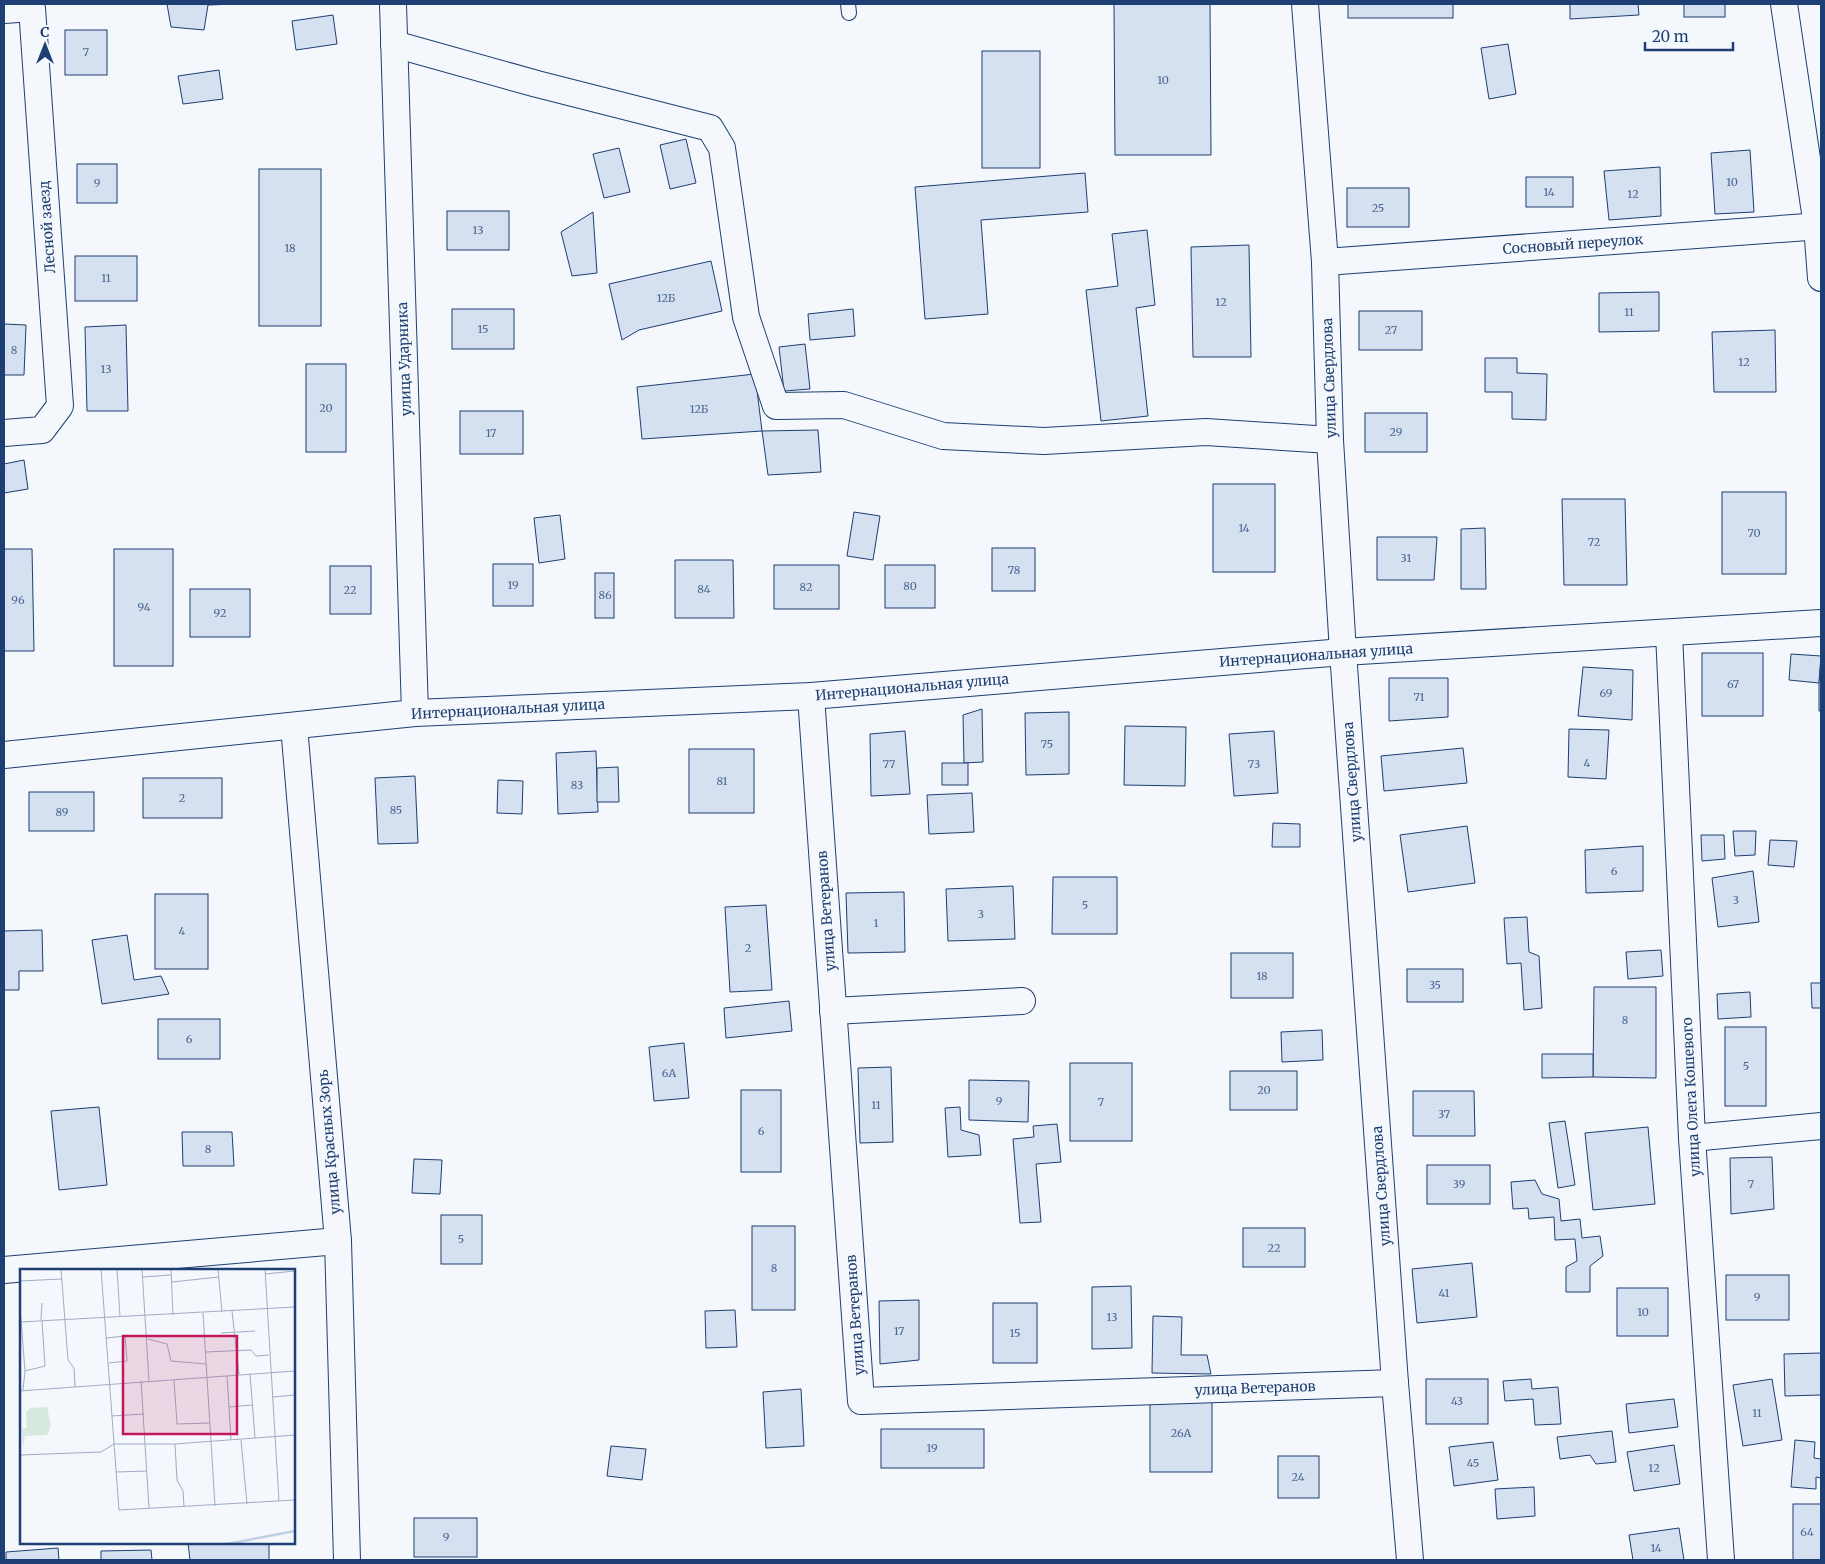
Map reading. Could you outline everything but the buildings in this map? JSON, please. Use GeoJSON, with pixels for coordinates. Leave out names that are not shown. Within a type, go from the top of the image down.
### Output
{"type":"FeatureCollection","features":[{"type":"Feature","properties":{"kind":"street","name":"улица Ударника"},"geometry":{"type":"LineString","coordinates":[[393,4],[415,713]]}},
{"type":"Feature","properties":{"kind":"street","name":"улица Свердлова"},"geometry":{"type":"LineString","coordinates":[[1305,4],[1325,262],[1330,440],[1343,652],[1395,1383],[1410,1560]]}},
{"type":"Feature","properties":{"kind":"street"},"geometry":{"type":"LineString","coordinates":[[1784,4],[1819,226],[1821,278]]}},
{"type":"Feature","properties":{"kind":"street","name":"Лесной заезд"},"geometry":{"type":"LineString","coordinates":[[4,10],[32,8],[60,406],[42,430],[4,433]]}},
{"type":"Feature","properties":{"kind":"street"},"geometry":{"type":"LineString","coordinates":[[394,44],[537,84],[710,128],[722,148],[746,317],[776,406],[844,405],[944,436],[1044,441],[1206,432],[1330,440]]}},
{"type":"Feature","properties":{"kind":"street","name":"Сосновый переулок"},"geometry":{"type":"LineString","coordinates":[[1325,262],[1819,226]]}},
{"type":"Feature","properties":{"kind":"street","name":"Интернациональная улица"},"geometry":{"type":"LineString","coordinates":[[4,755],[415,713],[811,696],[1343,652],[1821,623]]}},
{"type":"Feature","properties":{"kind":"street","name":"улица Олега Кошевого"},"geometry":{"type":"LineString","coordinates":[[1669,633],[1692,1138],[1721,1560]]}},
{"type":"Feature","properties":{"kind":"street","name":"улица Ветеранов"},"geometry":{"type":"LineString","coordinates":[[811,696],[861,1400],[1395,1383]]}},
{"type":"Feature","properties":{"kind":"street","name":"улица Красных Зорь"},"geometry":{"type":"LineString","coordinates":[[294,726],[338,1241],[347,1560]]}},
{"type":"Feature","properties":{"kind":"street"},"geometry":{"type":"LineString","coordinates":[[833,1011],[1022,1001]]}},
{"type":"Feature","properties":{"kind":"street"},"geometry":{"type":"LineString","coordinates":[[1692,1138],[1821,1126]]}},
{"type":"Feature","properties":{"kind":"street"},"geometry":{"type":"LineString","coordinates":[[4,1270],[338,1241]]}}]}
